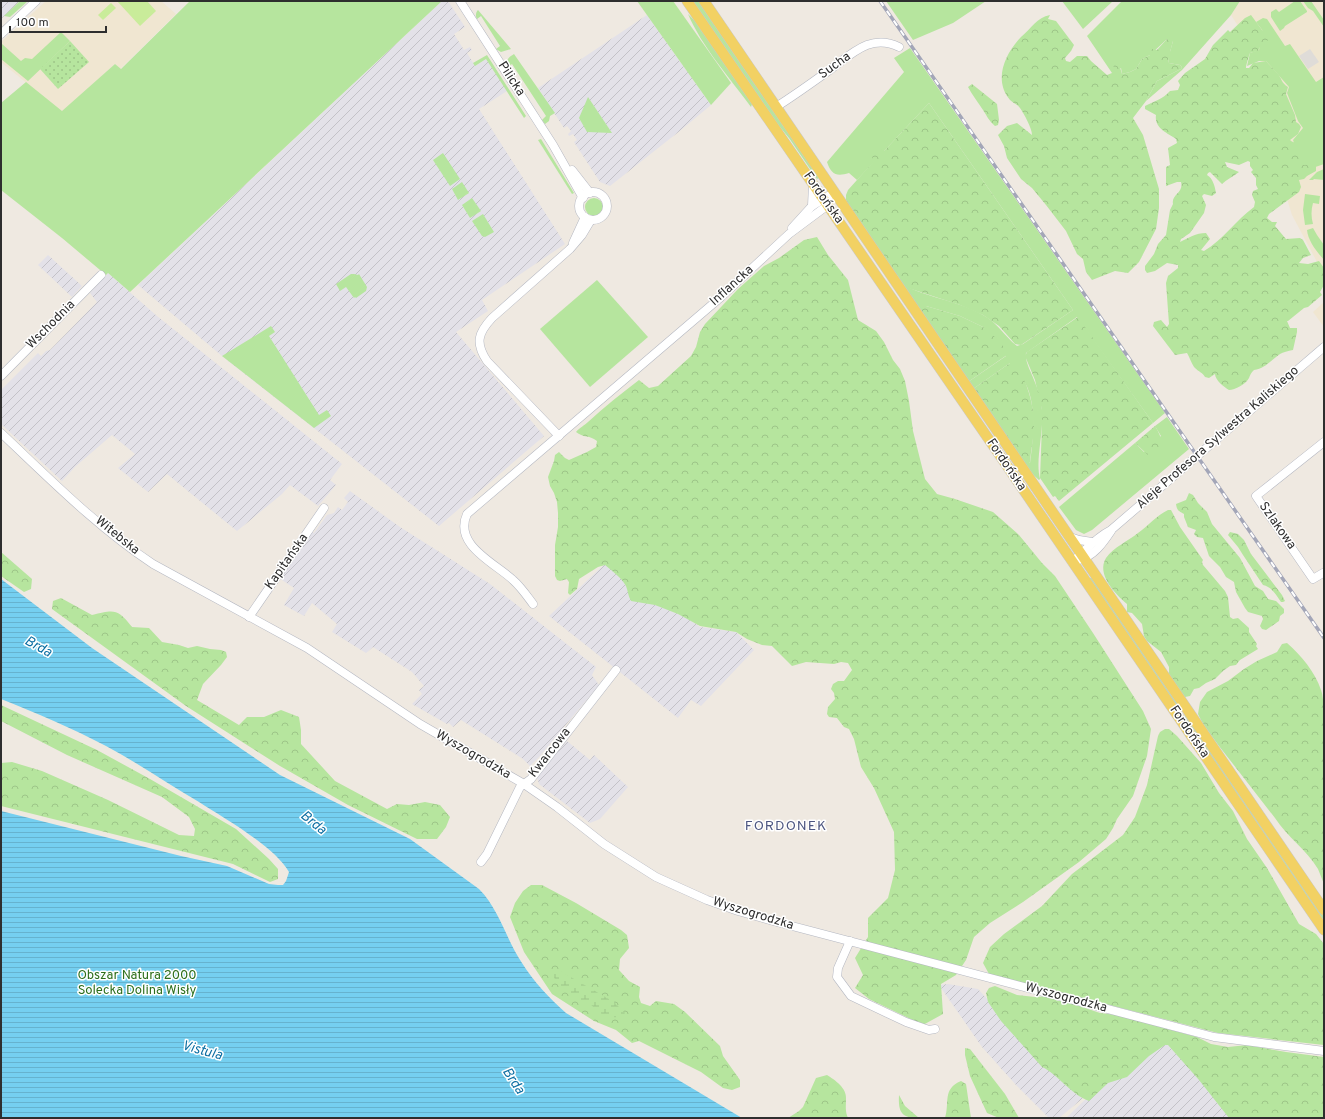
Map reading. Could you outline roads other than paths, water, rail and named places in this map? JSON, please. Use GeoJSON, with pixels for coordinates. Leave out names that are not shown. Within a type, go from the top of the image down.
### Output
{"type":"FeatureCollection","features":[{"type":"Feature","properties":{"kind":"main road","name":"Fordońska"},"geometry":{"type":"LineString","coordinates":[[687,1],[1324,930]]}},
{"type":"Feature","properties":{"kind":"main road","name":"Fordońska"},"geometry":{"type":"LineString","coordinates":[[704,1],[1324,910]]}},
{"type":"Feature","properties":{"kind":"street"},"geometry":{"type":"LineString","coordinates":[[1,34],[36,1]]}},
{"type":"Feature","properties":{"kind":"street","name":"Pilicka"},"geometry":{"type":"LineString","coordinates":[[460,1],[586,195]]}},
{"type":"Feature","properties":{"kind":"street","name":"Sucha"},"geometry":{"type":"LineString","coordinates":[[776,107],[856,51],[868,45],[880,42],[899,47]]}},
{"type":"Feature","properties":{"kind":"street"},"geometry":{"type":"LineString","coordinates":[[812,206],[813,184]]}},
{"type":"Feature","properties":{"kind":"street"},"geometry":{"type":"LineString","coordinates":[[596,193],[602,196],[606,201],[606,210],[602,217],[598,220],[588,219],[580,210],[580,201],[586,195],[596,193]]}},
{"type":"Feature","properties":{"kind":"street"},"geometry":{"type":"LineString","coordinates":[[826,202],[835,193]]}},
{"type":"Feature","properties":{"kind":"street","name":"Inflancka"},"geometry":{"type":"LineString","coordinates":[[789,234],[794,226],[812,206],[826,202]]}},
{"type":"Feature","properties":{"kind":"street","name":"Inflancka"},"geometry":{"type":"LineString","coordinates":[[533,604],[513,580],[472,546],[465,532],[464,520],[471,510],[721,297],[826,202]]}},
{"type":"Feature","properties":{"kind":"street"},"geometry":{"type":"LineString","coordinates":[[559,436],[486,361],[481,352],[479,343],[482,329],[492,318],[570,249],[582,235],[588,219]]}},
{"type":"Feature","properties":{"kind":"street","name":"Wschodnia"},"geometry":{"type":"LineString","coordinates":[[1,376],[101,275]]}},
{"type":"Feature","properties":{"kind":"street","name":"Aleje Profesora Sylwestra Kaliskiego"},"geometry":{"type":"LineString","coordinates":[[1083,556],[1092,542],[1111,530],[1324,347]]}},
{"type":"Feature","properties":{"kind":"street","name":"Witebska"},"geometry":{"type":"LineString","coordinates":[[1,433],[83,509],[131,549],[153,564],[249,617]]}},
{"type":"Feature","properties":{"kind":"street","name":"Szlakowa"},"geometry":{"type":"LineString","coordinates":[[1323,573],[1313,580],[1256,496],[1324,442]]}},
{"type":"Feature","properties":{"kind":"street","name":"Kapitańska"},"geometry":{"type":"LineString","coordinates":[[249,617],[324,508]]}},
{"type":"Feature","properties":{"kind":"street","name":"Aleje Profesora Sylwestra Kaliskiego"},"geometry":{"type":"LineString","coordinates":[[1072,562],[1104,543],[1111,530]]}},
{"type":"Feature","properties":{"kind":"street"},"geometry":{"type":"LineString","coordinates":[[1070,537],[1092,542]]}},
{"type":"Feature","properties":{"kind":"street","name":"Wyszogrodzka"},"geometry":{"type":"LineString","coordinates":[[249,617],[307,648],[420,724],[524,784],[617,853],[673,885],[707,900],[738,911],[1214,1037],[1324,1051]]}},
{"type":"Feature","properties":{"kind":"street","name":"Kwarcowa"},"geometry":{"type":"LineString","coordinates":[[481,862],[487,854],[520,787],[531,779],[613,670]]}},
{"type":"Feature","properties":{"kind":"street"},"geometry":{"type":"LineString","coordinates":[[850,941],[838,968],[837,977],[851,996],[906,1022],[929,1030],[934,1029]]}},
{"type":"Feature","properties":{"kind":"water","name":"Obszar Natura 2000 Solecka Dolina Wisły"},"geometry":{"type":"Polygon","coordinates":[[[1,579],[92,648],[280,775],[410,839],[479,889],[492,906],[516,954],[527,970],[542,990],[566,1013],[742,1118],[1,1118],[1,811],[227,866],[269,884],[283,885],[289,872],[282,862],[261,843],[222,816],[130,759],[80,733],[1,699],[1,579]]]}},
{"type":"Feature","properties":{"kind":"railway"},"geometry":{"type":"LineString","coordinates":[[880,1],[1324,638]]}},
{"type":"Feature","properties":{"kind":"district","name":"FORDONEK"},"geometry":{"type":"Point","coordinates":[786,826]}},
{"type":"Feature","properties":{"kind":"water label","name":"Brda"},"geometry":{"type":"Point","coordinates":[38,647]}},
{"type":"Feature","properties":{"kind":"water label","name":"Brda"},"geometry":{"type":"Point","coordinates":[313,823]}},
{"type":"Feature","properties":{"kind":"water label","name":"Vistula"},"geometry":{"type":"Point","coordinates":[202,1051]}},
{"type":"Feature","properties":{"kind":"water label","name":"Brda"},"geometry":{"type":"Point","coordinates":[513,1081]}}]}
